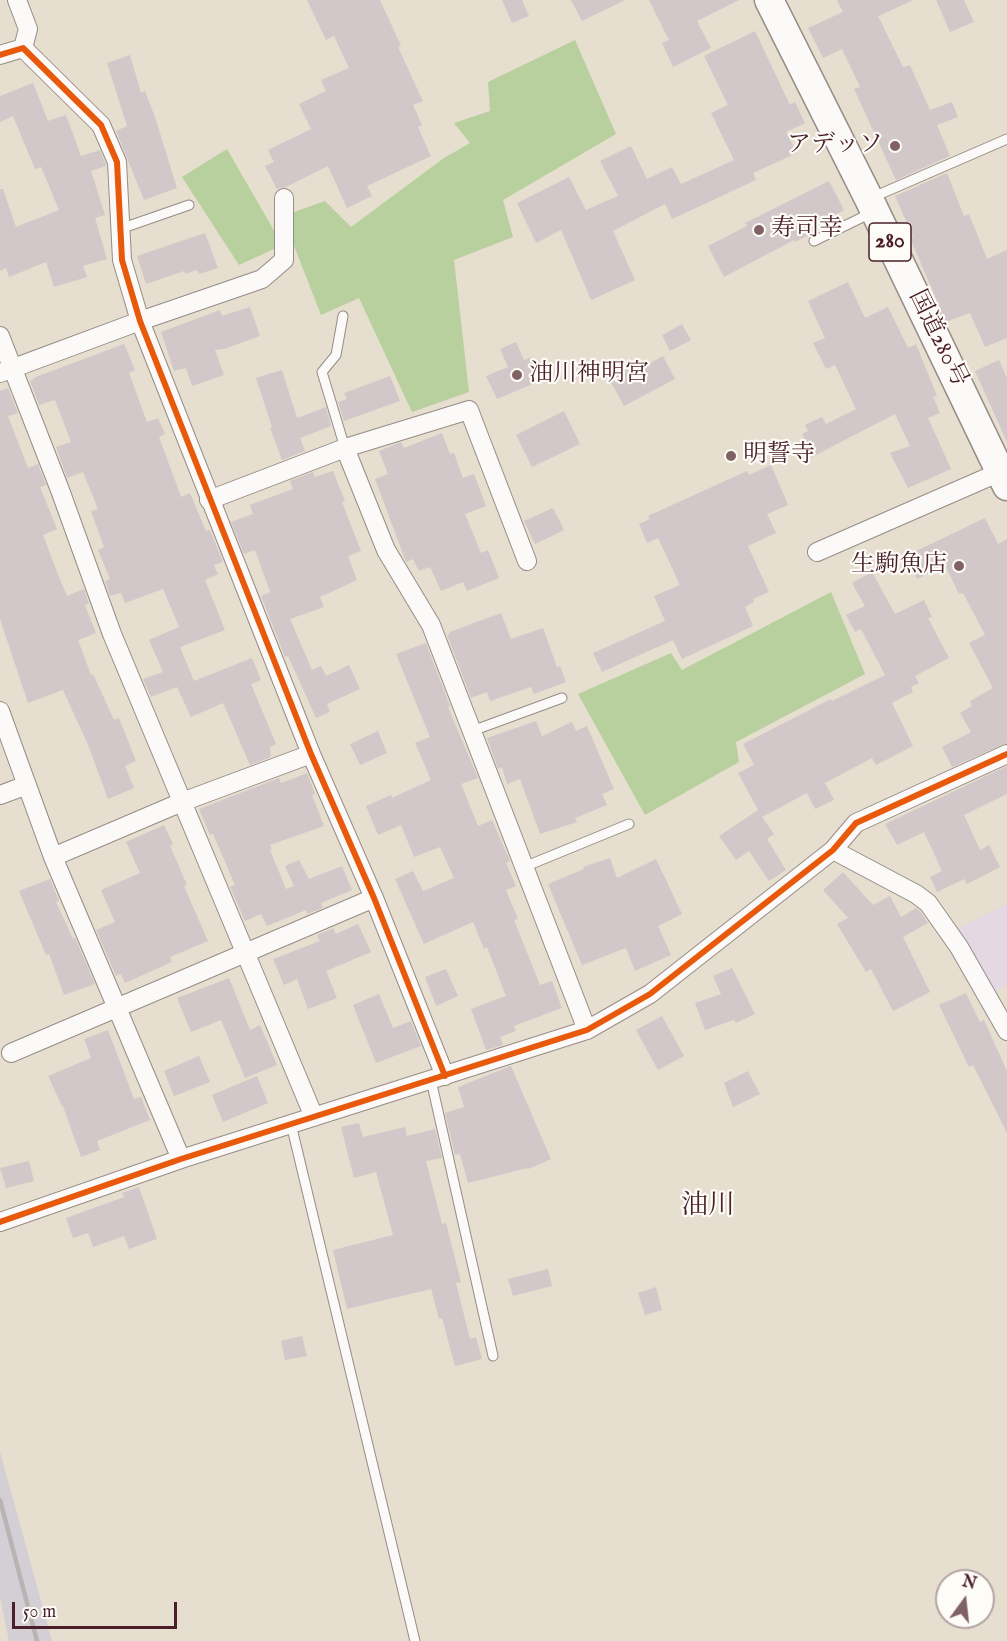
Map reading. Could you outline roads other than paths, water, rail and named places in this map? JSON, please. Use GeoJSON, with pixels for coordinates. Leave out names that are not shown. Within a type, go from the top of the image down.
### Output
{"type":"FeatureCollection","features":[{"type":"Feature","properties":{"kind":"highway","name":"国道280号"},"geometry":{"type":"LineString","coordinates":[[769,0],[872,205],[1004,479]]}},
{"type":"Feature","properties":{"kind":"street"},"geometry":{"type":"LineString","coordinates":[[17,0],[28,29],[23,48]]}},
{"type":"Feature","properties":{"kind":"street"},"geometry":{"type":"LineString","coordinates":[[0,55],[23,48]]}},
{"type":"Feature","properties":{"kind":"street"},"geometry":{"type":"LineString","coordinates":[[23,48],[101,125],[117,162],[122,260],[140,321],[310,754],[374,898],[438,1078]]}},
{"type":"Feature","properties":{"kind":"street"},"geometry":{"type":"LineString","coordinates":[[6,371],[262,279],[284,260],[284,198]]}},
{"type":"Feature","properties":{"kind":"street"},"geometry":{"type":"LineString","coordinates":[[0,336],[6,371],[60,490],[112,634],[247,952],[314,1117]]}},
{"type":"Feature","properties":{"kind":"street"},"geometry":{"type":"LineString","coordinates":[[209,500],[345,448],[469,410],[527,561]]}},
{"type":"Feature","properties":{"kind":"street"},"geometry":{"type":"LineString","coordinates":[[345,448],[386,550],[431,626],[587,1030]]}},
{"type":"Feature","properties":{"kind":"street"},"geometry":{"type":"LineString","coordinates":[[817,552],[1004,479]]}},
{"type":"Feature","properties":{"kind":"street"},"geometry":{"type":"LineString","coordinates":[[0,711],[53,857],[181,1159]]}},
{"type":"Feature","properties":{"kind":"street"},"geometry":{"type":"LineString","coordinates":[[53,857],[182,802],[310,754]]}},
{"type":"Feature","properties":{"kind":"street"},"geometry":{"type":"LineString","coordinates":[[0,1222],[181,1159],[587,1030],[650,994],[833,850],[856,824],[1007,754]]}},
{"type":"Feature","properties":{"kind":"street"},"geometry":{"type":"LineString","coordinates":[[0,795],[27,785]]}},
{"type":"Feature","properties":{"kind":"street"},"geometry":{"type":"LineString","coordinates":[[833,850],[916,894],[928,903],[959,946],[1007,1030]]}},
{"type":"Feature","properties":{"kind":"street"},"geometry":{"type":"LineString","coordinates":[[12,1053],[374,898]]}},
{"type":"Feature","properties":{"kind":"lane"},"geometry":{"type":"LineString","coordinates":[[814,241],[872,205],[1007,139]]}},
{"type":"Feature","properties":{"kind":"lane"},"geometry":{"type":"LineString","coordinates":[[120,229],[189,205]]}},
{"type":"Feature","properties":{"kind":"lane"},"geometry":{"type":"LineString","coordinates":[[343,316],[336,355],[322,372],[345,448]]}},
{"type":"Feature","properties":{"kind":"lane"},"geometry":{"type":"LineString","coordinates":[[472,731],[562,698]]}},
{"type":"Feature","properties":{"kind":"lane"},"geometry":{"type":"LineString","coordinates":[[524,867],[629,824]]}},
{"type":"Feature","properties":{"kind":"lane"},"geometry":{"type":"LineString","coordinates":[[438,1078],[493,1356]]}},
{"type":"Feature","properties":{"kind":"lane"},"geometry":{"type":"LineString","coordinates":[[291,1124],[415,1641]]}},
{"type":"Feature","properties":{"kind":"railway"},"geometry":{"type":"LineString","coordinates":[[0,1500],[37,1641]]}},
{"type":"Feature","properties":{"kind":"place","name":"アデッソ"},"geometry":{"type":"Point","coordinates":[895,146]}},
{"type":"Feature","properties":{"kind":"place","name":"寿司幸"},"geometry":{"type":"Point","coordinates":[759,230]}},
{"type":"Feature","properties":{"kind":"place","name":"油川神明宮"},"geometry":{"type":"Point","coordinates":[517,375]}},
{"type":"Feature","properties":{"kind":"place","name":"明誓寺"},"geometry":{"type":"Point","coordinates":[731,456]}},
{"type":"Feature","properties":{"kind":"place","name":"生駒魚店"},"geometry":{"type":"Point","coordinates":[959,566]}},
{"type":"Feature","properties":{"kind":"district","name":"油川"},"geometry":{"type":"Point","coordinates":[708,1207]}}]}
